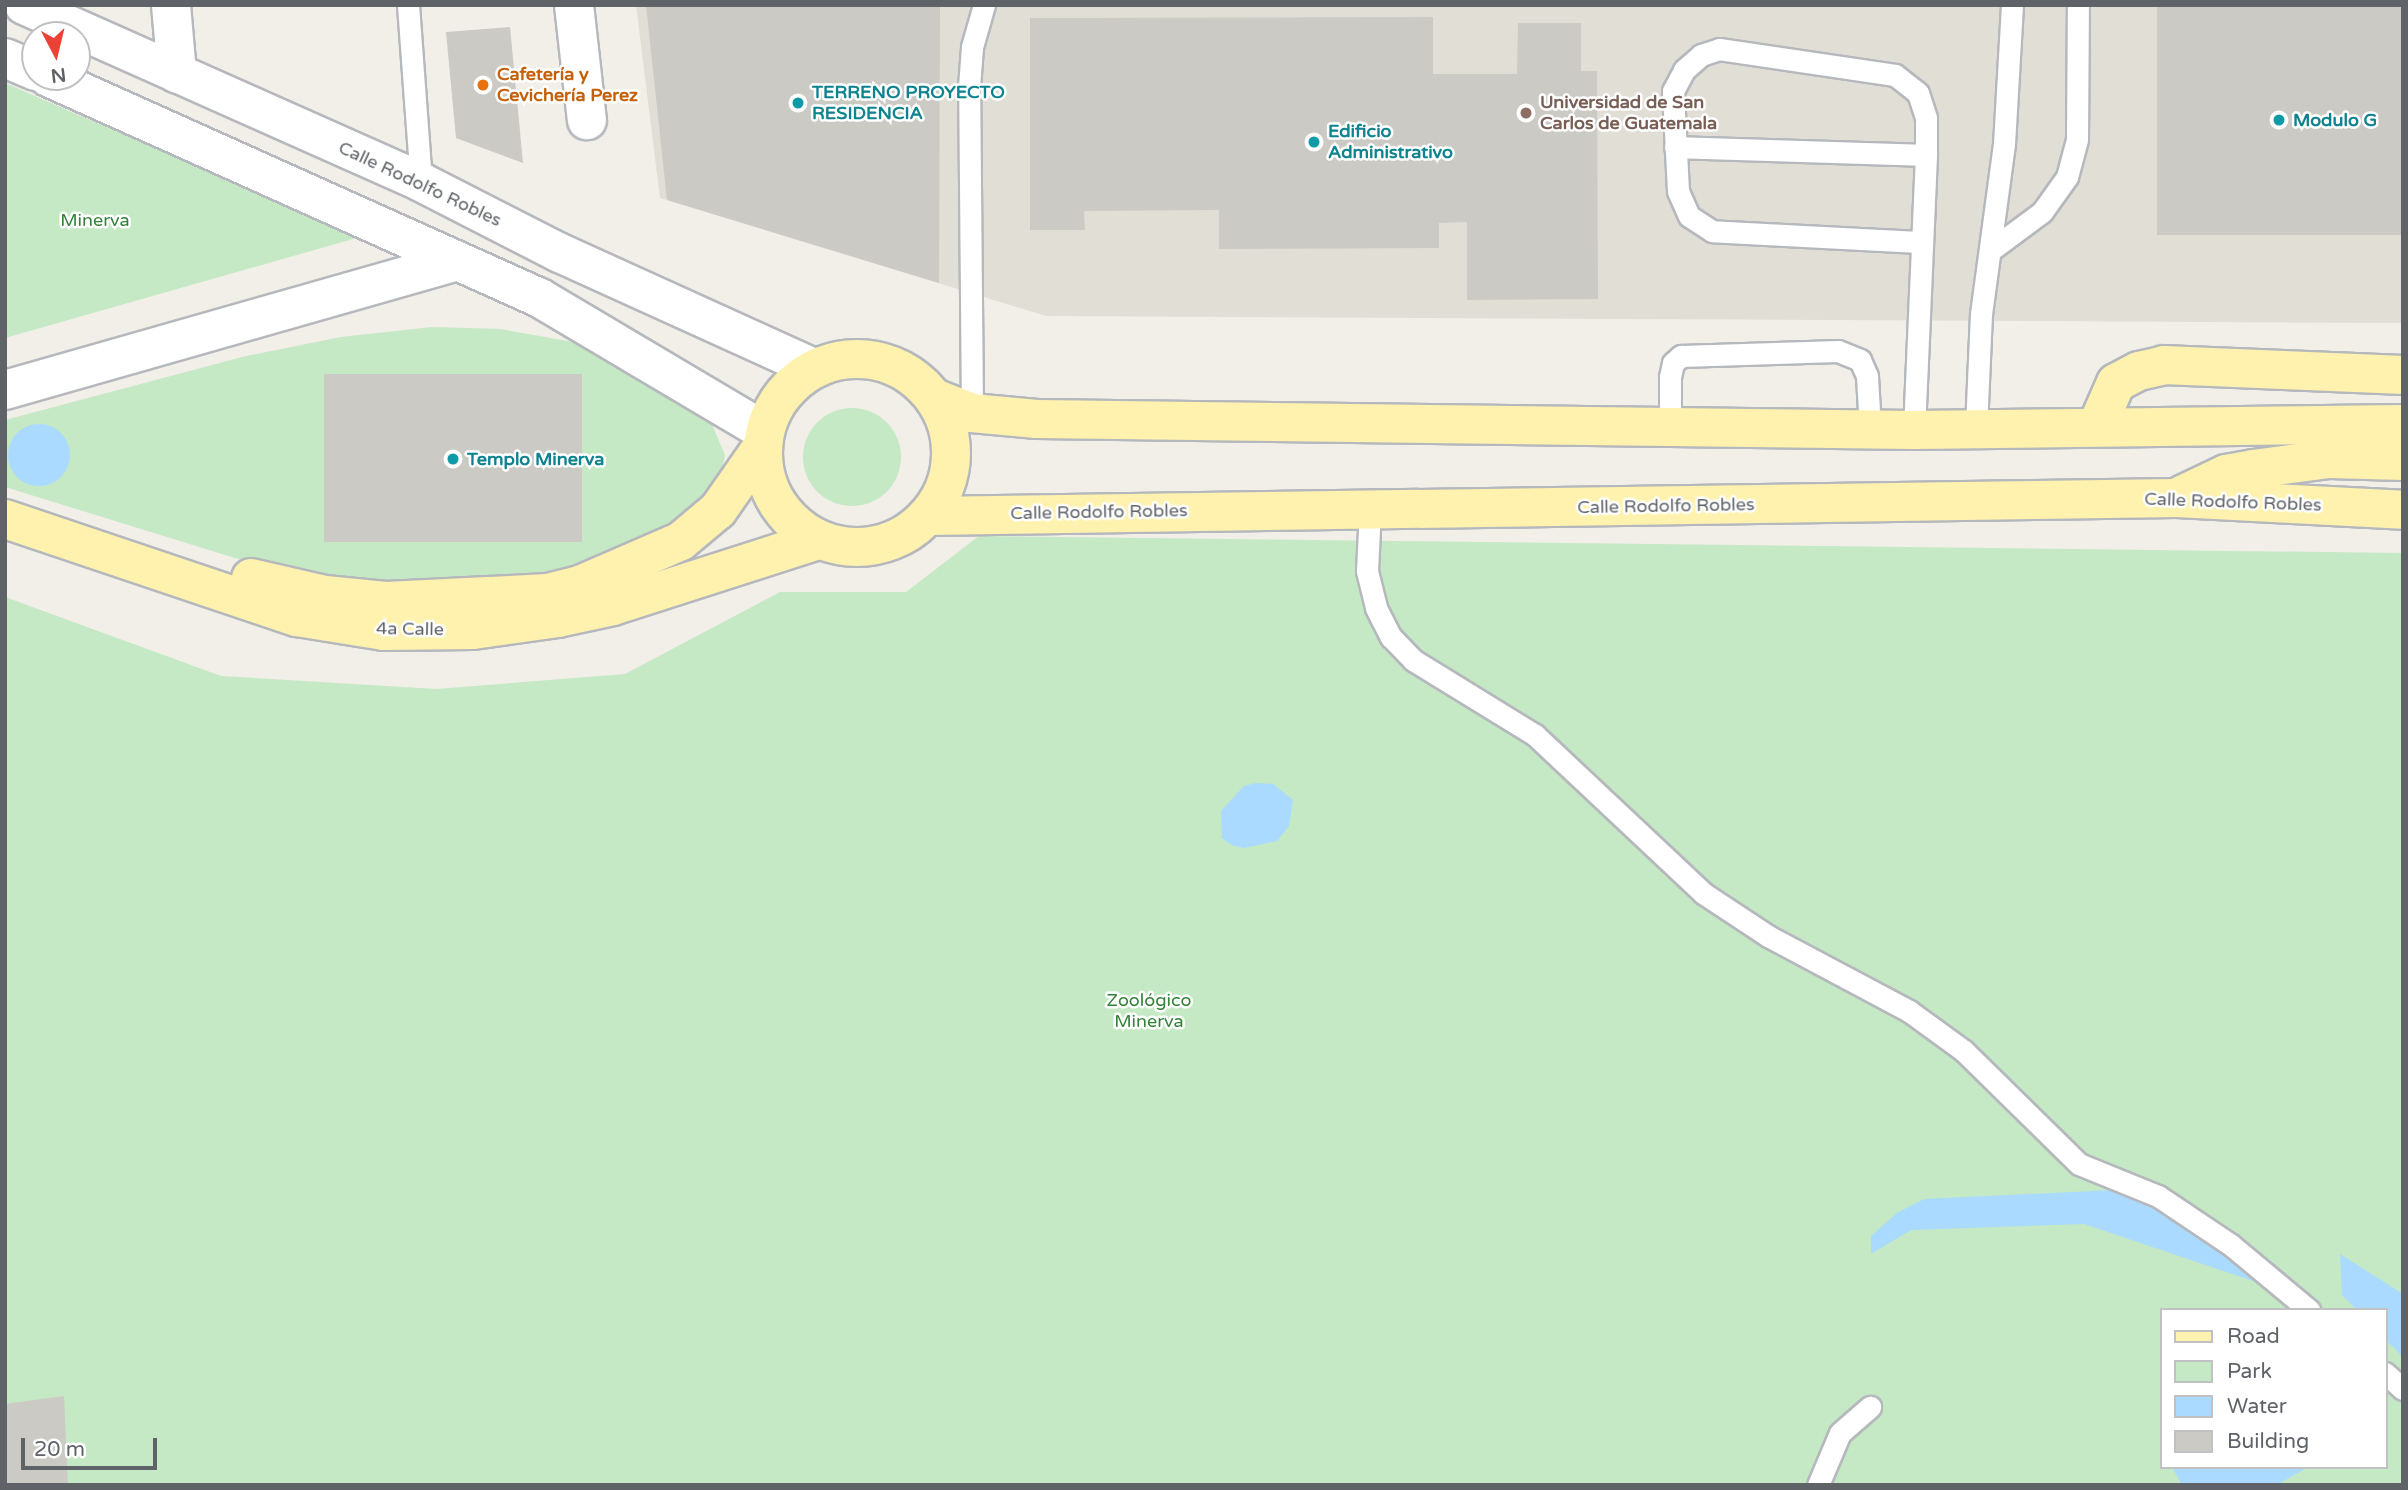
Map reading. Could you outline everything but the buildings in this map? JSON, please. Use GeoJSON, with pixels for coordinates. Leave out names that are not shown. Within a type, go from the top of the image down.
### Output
{"type":"FeatureCollection","features":[{"type":"Feature","properties":{"kind":"main road","name":"Calle Rodolfo Robles"},"geometry":{"type":"LineString","coordinates":[[24,5],[421,182],[560,253],[814,368]]}},
{"type":"Feature","properties":{"kind":"main road"},"geometry":{"type":"LineString","coordinates":[[171,5],[177,74]]}},
{"type":"Feature","properties":{"kind":"main road"},"geometry":{"type":"LineString","coordinates":[[574,5],[587,120]]}},
{"type":"Feature","properties":{"kind":"main road"},"geometry":{"type":"LineString","coordinates":[[79,91],[540,298],[763,439]]}},
{"type":"Feature","properties":{"kind":"main road"},"geometry":{"type":"LineString","coordinates":[[5,390],[457,261]]}},
{"type":"Feature","properties":{"kind":"main road"},"geometry":{"type":"LineString","coordinates":[[934,398],[948,426],[952,457],[945,489],[928,516],[905,535],[877,546],[848,547],[819,540],[791,522],[771,495],[763,439],[774,406],[814,368],[839,360],[892,365],[934,398],[972,413],[1037,419],[1914,430],[2403,424]]}},
{"type":"Feature","properties":{"kind":"main road"},"geometry":{"type":"LineString","coordinates":[[2097,426],[2116,383],[2139,371],[2164,365],[2403,375]]}},
{"type":"Feature","properties":{"kind":"main road","name":"4a Calle"},"geometry":{"type":"LineString","coordinates":[[5,499],[254,579],[325,595],[386,601],[502,598],[580,585],[681,541],[718,510],[763,439]]}},
{"type":"Feature","properties":{"kind":"main road"},"geometry":{"type":"LineString","coordinates":[[2177,498],[2226,474],[2329,459],[2403,461]]}},
{"type":"Feature","properties":{"kind":"main road","name":"Calle Rodolfo Robles"},"geometry":{"type":"LineString","coordinates":[[928,516],[2177,498],[2403,509]]}},
{"type":"Feature","properties":{"kind":"main road","name":"4a Calle"},"geometry":{"type":"LineString","coordinates":[[5,519],[297,617],[384,631],[473,630],[558,618],[613,606],[819,540]]}},
{"type":"Feature","properties":{"kind":"lane"},"geometry":{"type":"LineString","coordinates":[[408,5],[421,182]]}},
{"type":"Feature","properties":{"kind":"lane"},"geometry":{"type":"LineString","coordinates":[[972,413],[969,88],[972,47],[984,5]]}},
{"type":"Feature","properties":{"kind":"lane"},"geometry":{"type":"LineString","coordinates":[[1976,428],[1981,314],[1992,249],[2012,5]]}},
{"type":"Feature","properties":{"kind":"lane"},"geometry":{"type":"LineString","coordinates":[[1992,249],[2042,212],[2067,177],[2077,139],[2078,5]]}},
{"type":"Feature","properties":{"kind":"lane"},"geometry":{"type":"LineString","coordinates":[[1914,430],[1919,242],[1926,155],[1926,118],[1918,93],[1895,75],[1719,49],[1701,55],[1684,70],[1673,91],[1678,191],[1689,216],[1712,231],[1919,242]]}},
{"type":"Feature","properties":{"kind":"lane"},"geometry":{"type":"LineString","coordinates":[[1675,147],[1926,155]]}},
{"type":"Feature","properties":{"kind":"lane"},"geometry":{"type":"LineString","coordinates":[[1670,428],[1670,377],[1673,363],[1681,356],[1838,351],[1860,360],[1867,376],[1870,429]]}},
{"type":"Feature","properties":{"kind":"lane"},"geometry":{"type":"LineString","coordinates":[[1370,509],[1367,571],[1376,608],[1391,636],[1413,660],[1535,735],[1703,894],[1768,936],[1909,1010],[1964,1051],[2079,1164],[2158,1196],[2231,1245],[2307,1308]]}},
{"type":"Feature","properties":{"kind":"lane"},"geometry":{"type":"LineString","coordinates":[[2387,1375],[2403,1389]]}},
{"type":"Feature","properties":{"kind":"lane"},"geometry":{"type":"LineString","coordinates":[[1818,1485],[1840,1433],[1870,1406]]}},
{"type":"Feature","properties":{"kind":"shaded area","name":"Universidad de San Carlos de Guatemala"},"geometry":{"type":"Polygon","coordinates":[[[636,5],[2403,5],[2403,323],[1046,316],[660,198],[636,5]]]}},
{"type":"Feature","properties":{"kind":"green space","name":"Minerva"},"geometry":{"type":"Polygon","coordinates":[[[5,83],[360,237],[5,338],[5,83]]]}},
{"type":"Feature","properties":{"kind":"green space"},"geometry":{"type":"Polygon","coordinates":[[[432,327],[500,329],[579,343],[710,420],[725,455],[721,474],[703,499],[671,527],[589,570],[414,585],[287,574],[5,487],[5,420],[246,356],[341,337],[432,327]]]}},
{"type":"Feature","properties":{"kind":"green space"},"geometry":{"type":"Polygon","coordinates":[[[852,408],[871,412],[887,422],[897,438],[901,457],[897,476],[887,492],[871,502],[852,506],[833,502],[817,492],[807,476],[803,457],[807,438],[817,422],[833,412],[852,408]]]}},
{"type":"Feature","properties":{"kind":"green space","name":"Zoológico Minerva"},"geometry":{"type":"Polygon","coordinates":[[[979,536],[2403,553],[2403,1485],[5,1485],[5,597],[221,676],[436,689],[625,674],[780,592],[906,592],[979,536]]]}},
{"type":"Feature","properties":{"kind":"water"},"geometry":{"type":"Polygon","coordinates":[[[39,424],[51,426],[61,433],[68,443],[68,467],[61,477],[51,484],[39,486],[27,484],[17,477],[10,467],[8,455],[10,443],[17,433],[27,426],[39,424]]]}},
{"type":"Feature","properties":{"kind":"water"},"geometry":{"type":"Polygon","coordinates":[[[1256,783],[1273,784],[1293,800],[1289,826],[1277,841],[1244,848],[1231,845],[1222,838],[1221,811],[1244,786],[1256,783]]]}},
{"type":"Feature","properties":{"kind":"water"},"geometry":{"type":"Polygon","coordinates":[[[2114,1190],[2168,1206],[2256,1282],[2084,1224],[1911,1230],[1871,1254],[1871,1236],[1897,1213],[1924,1199],[2114,1190]]]}},
{"type":"Feature","properties":{"kind":"water"},"geometry":{"type":"Polygon","coordinates":[[[2340,1254],[2403,1294],[2403,1357],[2387,1341],[2387,1308],[2355,1308],[2342,1295],[2340,1254]]]}},
{"type":"Feature","properties":{"kind":"water"},"geometry":{"type":"Polygon","coordinates":[[[2173,1469],[2305,1469],[2277,1485],[2182,1485],[2173,1469]]]}},
{"type":"Feature","properties":{"kind":"place","name":"Cafetería y Cevichería Perez"},"geometry":{"type":"Point","coordinates":[483,85]}},
{"type":"Feature","properties":{"kind":"place","name":"TERRENO PROYECTO RESIDENCIA"},"geometry":{"type":"Point","coordinates":[798,103]}},
{"type":"Feature","properties":{"kind":"place","name":"Universidad de San Carlos de Guatemala"},"geometry":{"type":"Point","coordinates":[1526,113]}},
{"type":"Feature","properties":{"kind":"place","name":"Modulo G"},"geometry":{"type":"Point","coordinates":[2279,120]}},
{"type":"Feature","properties":{"kind":"place","name":"Edificio Administrativo"},"geometry":{"type":"Point","coordinates":[1314,142]}},
{"type":"Feature","properties":{"kind":"place","name":"Templo Minerva"},"geometry":{"type":"Point","coordinates":[453,459]}}]}
